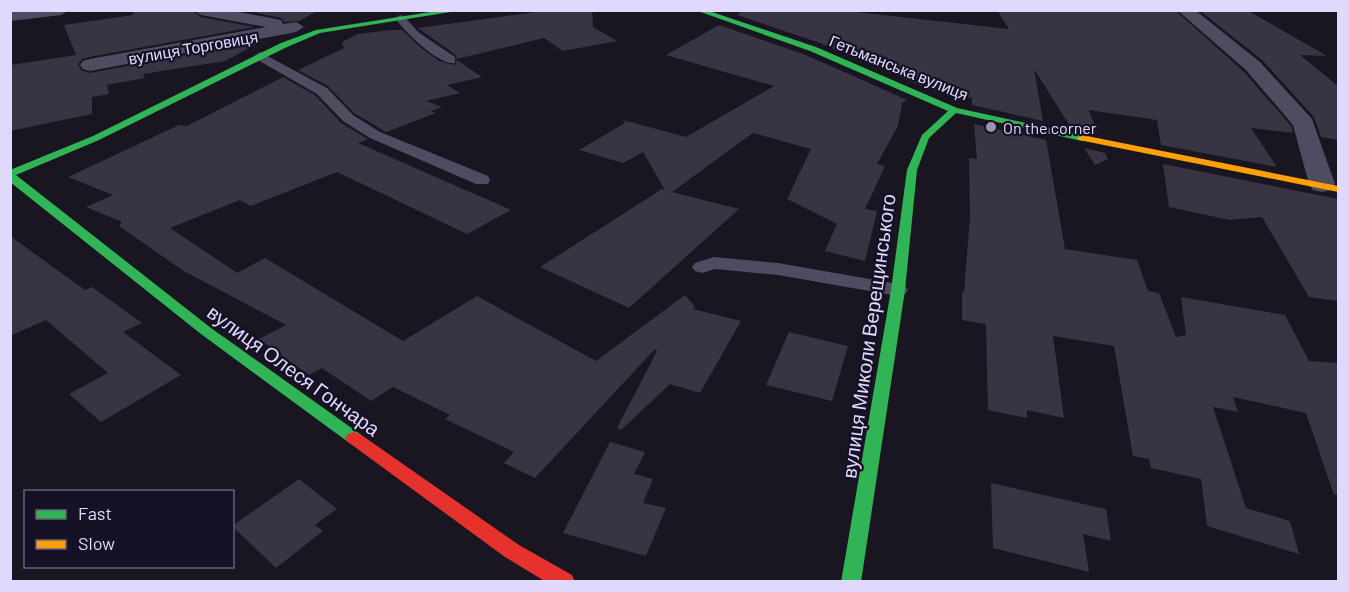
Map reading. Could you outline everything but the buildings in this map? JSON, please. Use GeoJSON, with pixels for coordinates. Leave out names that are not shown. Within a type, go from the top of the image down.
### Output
{"type":"FeatureCollection","features":[{"type":"Feature","properties":{"kind":"street"},"geometry":{"type":"LineString","coordinates":[[10,16],[61,10]]}},
{"type":"Feature","properties":{"kind":"street"},"geometry":{"type":"LineString","coordinates":[[201,10],[318,31]]}},
{"type":"Feature","properties":{"kind":"street"},"geometry":{"type":"LineString","coordinates":[[10,175],[96,138],[318,31],[460,10]]}},
{"type":"Feature","properties":{"kind":"street","name":"Гетьманська вулиця"},"geometry":{"type":"LineString","coordinates":[[698,10],[813,49],[954,110],[1113,145],[1330,186]]}},
{"type":"Feature","properties":{"kind":"street"},"geometry":{"type":"LineString","coordinates":[[1185,10],[1253,66],[1304,123],[1330,186]]}},
{"type":"Feature","properties":{"kind":"street","name":"вулиця Торговиця"},"geometry":{"type":"LineString","coordinates":[[90,65],[296,27]]}},
{"type":"Feature","properties":{"kind":"street","name":"вулиця Миколи Верещинського"},"geometry":{"type":"LineString","coordinates":[[851,582],[898,290],[912,170],[925,137],[954,110]]}},
{"type":"Feature","properties":{"kind":"street","name":"вулиця Олеся Гончара"},"geometry":{"type":"LineString","coordinates":[[10,175],[206,331],[512,551],[565,582]]}},
{"type":"Feature","properties":{"kind":"lane"},"geometry":{"type":"LineString","coordinates":[[400,18],[414,34],[451,60]]}},
{"type":"Feature","properties":{"kind":"lane"},"geometry":{"type":"LineString","coordinates":[[260,57],[322,91],[348,118],[375,135],[482,180]]}},
{"type":"Feature","properties":{"kind":"lane"},"geometry":{"type":"LineString","coordinates":[[702,267],[714,263],[778,269],[898,290]]}},
{"type":"Feature","properties":{"kind":"traffic: fast"},"geometry":{"type":"LineString","coordinates":[[10,174],[96,138],[284,45],[318,31],[460,10]]}},
{"type":"Feature","properties":{"kind":"traffic: fast"},"geometry":{"type":"LineString","coordinates":[[698,10],[813,49],[954,110],[1082,138]]}},
{"type":"Feature","properties":{"kind":"traffic: fast"},"geometry":{"type":"LineString","coordinates":[[851,582],[898,290],[912,170],[925,137],[954,110]]}},
{"type":"Feature","properties":{"kind":"traffic: fast"},"geometry":{"type":"LineString","coordinates":[[10,176],[206,331],[354,438]]}},
{"type":"Feature","properties":{"kind":"traffic: slow"},"geometry":{"type":"LineString","coordinates":[[1082,138],[1338,189]]}},
{"type":"Feature","properties":{"kind":"traffic: jam"},"geometry":{"type":"LineString","coordinates":[[354,438],[512,551],[565,582]]}},
{"type":"Feature","properties":{"kind":"place","name":"On the corner"},"geometry":{"type":"Point","coordinates":[991,127]}}]}
